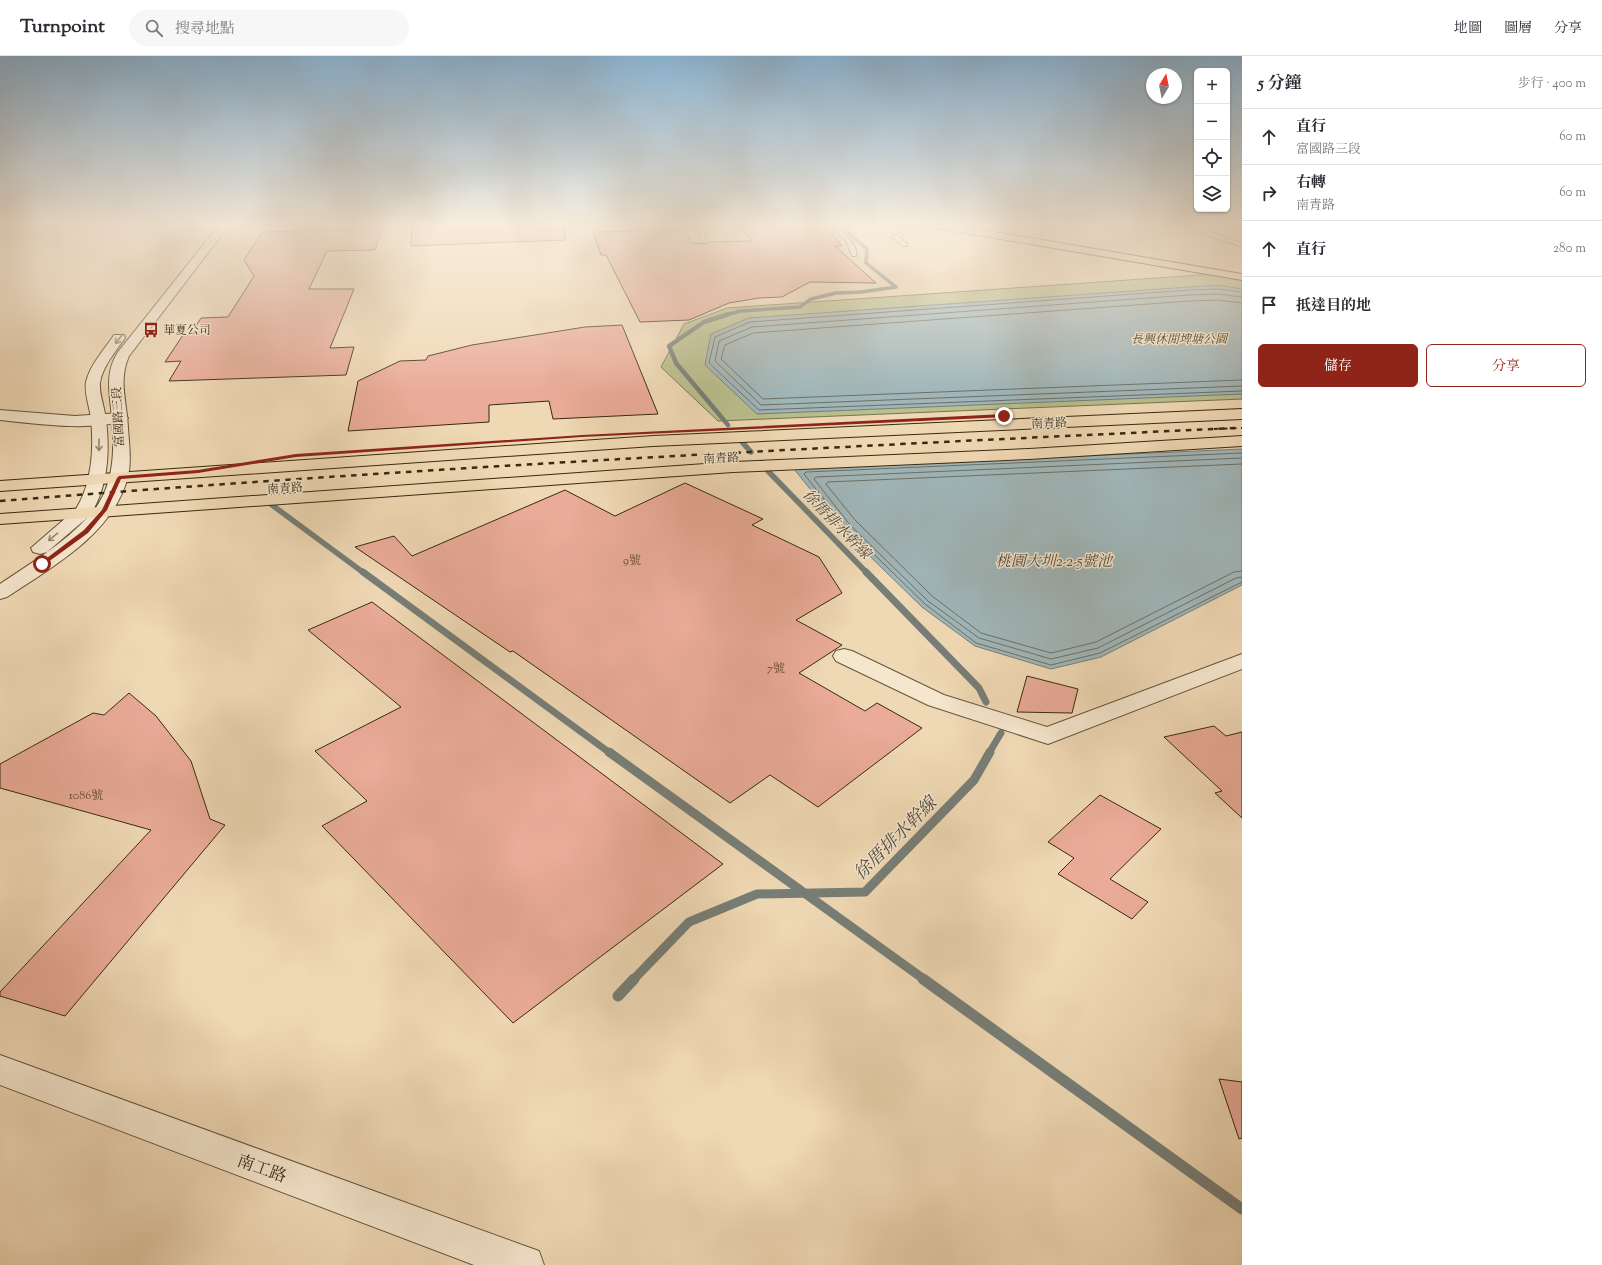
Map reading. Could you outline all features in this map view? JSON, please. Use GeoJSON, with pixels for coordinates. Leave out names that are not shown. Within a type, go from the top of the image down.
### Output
{"type":"FeatureCollection","features":[{"type":"Feature","properties":{"kind":"main road"},"geometry":{"type":"LineString","coordinates":[[119,473],[296,455],[582,436],[1242,406]]}},
{"type":"Feature","properties":{"kind":"main road","name":"南青路"},"geometry":{"type":"LineString","coordinates":[[1068,413],[1158,417]]}},
{"type":"Feature","properties":{"kind":"main road","name":"南青路"},"geometry":{"type":"LineString","coordinates":[[0,486],[98,474],[198,471],[653,441],[1242,414]]}},
{"type":"Feature","properties":{"kind":"main road","name":"南青路"},"geometry":{"type":"LineString","coordinates":[[0,509],[97,506],[658,461],[1242,434]]}},
{"type":"Feature","properties":{"kind":"main road","name":"南青路"},"geometry":{"type":"LineString","coordinates":[[1087,450],[1136,439]]}},
{"type":"Feature","properties":{"kind":"main road"},"geometry":{"type":"LineString","coordinates":[[0,519],[97,506],[662,471],[1242,441]]}},
{"type":"Feature","properties":{"kind":"main road","name":"南青路"},"geometry":{"type":"LineString","coordinates":[[198,471],[296,455]]}},
{"type":"Feature","properties":{"kind":"main road","name":"南青路"},"geometry":{"type":"LineString","coordinates":[[569,468],[662,471]]}},
{"type":"Feature","properties":{"kind":"main road"},"geometry":{"type":"LineString","coordinates":[[0,477],[98,474]]}},
{"type":"Feature","properties":{"kind":"street","name":"富國路三段"},"geometry":{"type":"LineString","coordinates":[[0,593],[86,531],[97,506],[119,473],[120,418],[116,387],[116,368],[123,355],[183,280]]}},
{"type":"Feature","properties":{"kind":"street","name":"富國路三段"},"geometry":{"type":"LineString","coordinates":[[97,506],[99,421],[93,384],[97,370],[143,309],[162,308]]}},
{"type":"Feature","properties":{"kind":"street"},"geometry":{"type":"LineString","coordinates":[[0,415],[64,422],[99,421],[120,418]]}},
{"type":"Feature","properties":{"kind":"street","name":"富國路三段"},"geometry":{"type":"LineString","coordinates":[[0,577],[28,558],[97,506]]}},
{"type":"Feature","properties":{"kind":"street"},"geometry":{"type":"LineString","coordinates":[[844,656],[936,700],[1048,736],[1242,661]]}},
{"type":"Feature","properties":{"kind":"street","name":"南工路"},"geometry":{"type":"LineString","coordinates":[[0,1070],[525,1265]]}},
{"type":"Feature","properties":{"kind":"green space","name":"長興休閒埤塘公園"},"geometry":{"type":"Polygon","coordinates":[[[1122,280],[1242,280],[1242,399],[718,421],[661,367],[684,324],[727,308],[1122,280]]]}},
{"type":"Feature","properties":{"kind":"water","name":"長興休閒埤塘公園"},"geometry":{"type":"Polygon","coordinates":[[[1218,285],[1242,289],[1242,394],[757,414],[705,365],[711,334],[749,318],[1218,285]]]}},
{"type":"Feature","properties":{"kind":"water","name":"桃園大圳2-2-5號池"},"geometry":{"type":"Polygon","coordinates":[[[1242,449],[1242,585],[1101,657],[1051,669],[975,646],[922,607],[844,531],[794,469],[1242,449]]]}},
{"type":"Feature","properties":{"kind":"building"},"geometry":{"type":"Polygon","coordinates":[[[251,280],[313,280],[309,289],[354,289],[330,348],[354,347],[346,375],[169,381],[181,361],[165,362],[183,335],[190,335],[201,318],[228,317],[251,280]]]}},
{"type":"Feature","properties":{"kind":"building"},"geometry":{"type":"Polygon","coordinates":[[[619,280],[873,280],[876,283],[810,282],[782,297],[759,298],[729,303],[689,320],[640,322],[619,280]]]}},
{"type":"Feature","properties":{"kind":"building"},"geometry":{"type":"Polygon","coordinates":[[[622,325],[658,414],[553,419],[549,401],[489,405],[489,422],[348,431],[358,381],[400,361],[426,360],[428,356],[472,345],[585,327],[622,325]]]}},
{"type":"Feature","properties":{"kind":"building"},"geometry":{"type":"Polygon","coordinates":[[[685,483],[763,519],[752,525],[819,557],[842,593],[796,620],[842,645],[799,673],[865,711],[877,703],[922,728],[818,807],[770,775],[730,803],[513,651],[510,652],[355,547],[394,536],[412,556],[565,490],[615,516],[685,483]]]}},
{"type":"Feature","properties":{"kind":"building"},"geometry":{"type":"Polygon","coordinates":[[[372,602],[723,864],[513,1023],[322,826],[367,801],[315,751],[401,707],[308,630],[372,602]]]}},
{"type":"Feature","properties":{"kind":"building"},"geometry":{"type":"Polygon","coordinates":[[[1027,676],[1078,689],[1072,713],[1017,712],[1027,676]]]}},
{"type":"Feature","properties":{"kind":"building"},"geometry":{"type":"Polygon","coordinates":[[[129,693],[156,716],[191,761],[210,819],[225,825],[65,1016],[0,996],[0,992],[151,830],[0,788],[0,764],[93,713],[104,715],[129,693]]]}},
{"type":"Feature","properties":{"kind":"building"},"geometry":{"type":"Polygon","coordinates":[[[1214,726],[1226,736],[1242,732],[1242,818],[1215,793],[1222,791],[1164,737],[1214,726]]]}},
{"type":"Feature","properties":{"kind":"building"},"geometry":{"type":"Polygon","coordinates":[[[1100,795],[1161,829],[1110,879],[1148,902],[1132,919],[1058,874],[1074,858],[1048,842],[1100,795]]]}},
{"type":"Feature","properties":{"kind":"building"},"geometry":{"type":"Polygon","coordinates":[[[1219,1079],[1242,1082],[1242,1138],[1239,1139],[1219,1079]]]}},
{"type":"Feature","properties":{"kind":"waterway","name":"徐厝排水幹線"},"geometry":{"type":"LineString","coordinates":[[726,315],[740,311],[800,307],[811,299],[836,293],[861,292],[896,287],[888,280]]}},
{"type":"Feature","properties":{"kind":"waterway","name":"徐厝排水幹線"},"geometry":{"type":"LineString","coordinates":[[728,425],[676,363],[669,346],[704,322],[729,314]]}},
{"type":"Feature","properties":{"kind":"waterway","name":"徐厝排水幹線"},"geometry":{"type":"LineString","coordinates":[[742,442],[751,452]]}},
{"type":"Feature","properties":{"kind":"waterway","name":"徐厝排水幹線"},"geometry":{"type":"LineString","coordinates":[[767,470],[867,573]]}},
{"type":"Feature","properties":{"kind":"waterway"},"geometry":{"type":"LineString","coordinates":[[272,505],[364,573]]}},
{"type":"Feature","properties":{"kind":"waterway"},"geometry":{"type":"LineString","coordinates":[[363,572],[610,753]]}},
{"type":"Feature","properties":{"kind":"waterway","name":"徐厝排水幹線"},"geometry":{"type":"LineString","coordinates":[[866,572],[979,688],[986,702]]}},
{"type":"Feature","properties":{"kind":"waterway","name":"徐厝排水幹線"},"geometry":{"type":"LineString","coordinates":[[989,753],[1001,733]]}},
{"type":"Feature","properties":{"kind":"waterway"},"geometry":{"type":"LineString","coordinates":[[609,752],[805,893]]}},
{"type":"Feature","properties":{"kind":"waterway","name":"徐厝排水幹線"},"geometry":{"type":"LineString","coordinates":[[805,893],[865,892],[974,780],[990,752]]}},
{"type":"Feature","properties":{"kind":"waterway","name":"徐厝排水幹線"},"geometry":{"type":"LineString","coordinates":[[633,980],[689,922],[757,894],[805,893]]}},
{"type":"Feature","properties":{"kind":"waterway"},"geometry":{"type":"LineString","coordinates":[[805,893],[925,980]]}},
{"type":"Feature","properties":{"kind":"waterway","name":"徐厝排水幹線"},"geometry":{"type":"LineString","coordinates":[[618,996],[634,979]]}},
{"type":"Feature","properties":{"kind":"waterway"},"geometry":{"type":"LineString","coordinates":[[923,979],[1242,1209]]}},
{"type":"Feature","properties":{"kind":"railway"},"geometry":{"type":"LineString","coordinates":[[1219,429],[1236,428]]}},
{"type":"Feature","properties":{"kind":"railway"},"geometry":{"type":"LineString","coordinates":[[1219,429],[1242,428]]}},
{"type":"Feature","properties":{"kind":"railway"},"geometry":{"type":"LineString","coordinates":[[1214,429],[1219,429]]}},
{"type":"Feature","properties":{"kind":"railway"},"geometry":{"type":"LineString","coordinates":[[0,501],[463,468],[1219,429]]}},
{"type":"Feature","properties":{"kind":"place","name":"華夏公司"},"geometry":{"type":"Point","coordinates":[151,330]}},
{"type":"Feature","properties":{"kind":"route"},"geometry":{"type":"LineString","coordinates":[[42,564],[86,531],[104,510],[119,478],[198,471],[296,455],[582,436],[1004,416]]}}]}
